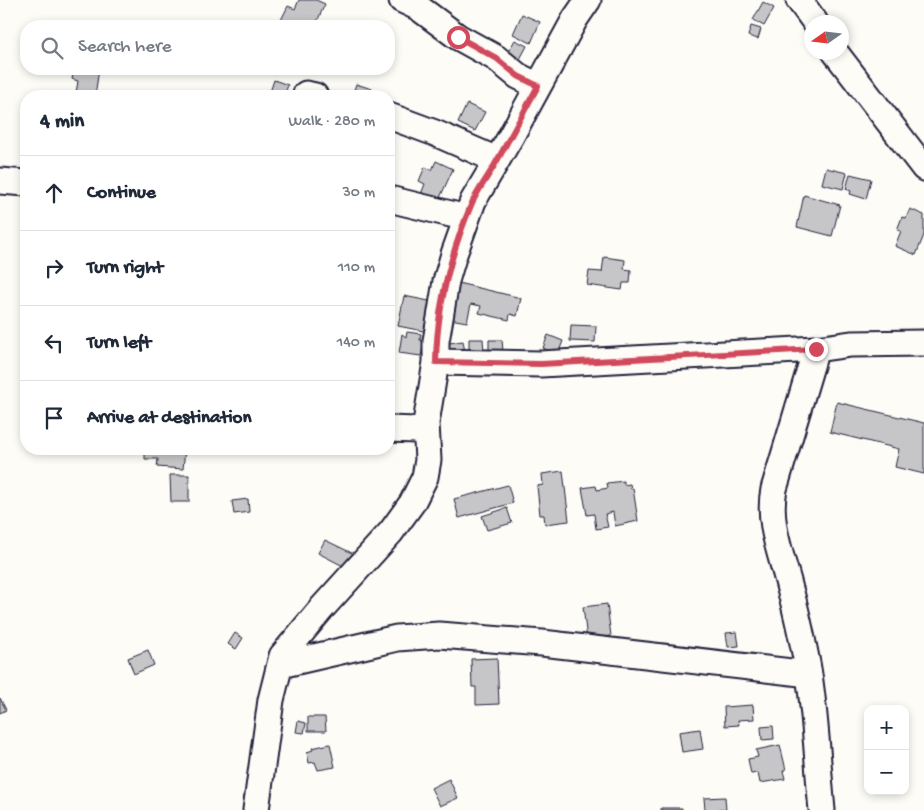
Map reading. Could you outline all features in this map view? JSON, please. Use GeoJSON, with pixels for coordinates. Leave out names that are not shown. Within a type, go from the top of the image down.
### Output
{"type":"FeatureCollection","features":[{"type":"Feature","properties":{"kind":"street"},"geometry":{"type":"LineString","coordinates":[[402,0],[419,8],[458,37],[496,58],[518,76],[538,86]]}},
{"type":"Feature","properties":{"kind":"street"},"geometry":{"type":"LineString","coordinates":[[256,810],[271,700],[282,656],[322,608],[391,532],[412,503],[425,477],[428,466],[426,423],[436,362],[436,341],[446,281],[454,254],[473,201],[575,19],[588,0]]}},
{"type":"Feature","properties":{"kind":"street"},"geometry":{"type":"LineString","coordinates":[[799,0],[810,15]]}},
{"type":"Feature","properties":{"kind":"street"},"geometry":{"type":"LineString","coordinates":[[841,60],[924,168]]}},
{"type":"Feature","properties":{"kind":"street"},"geometry":{"type":"LineString","coordinates":[[395,118],[436,133],[497,160]]}},
{"type":"Feature","properties":{"kind":"street"},"geometry":{"type":"LineString","coordinates":[[0,181],[20,182]]}},
{"type":"Feature","properties":{"kind":"street"},"geometry":{"type":"LineString","coordinates":[[395,200],[467,218]]}},
{"type":"Feature","properties":{"kind":"street"},"geometry":{"type":"LineString","coordinates":[[436,362],[541,364],[816,349],[851,344],[924,343]]}},
{"type":"Feature","properties":{"kind":"street"},"geometry":{"type":"LineString","coordinates":[[816,349],[772,503],[775,536],[792,596],[809,674],[815,714],[822,810]]}},
{"type":"Feature","properties":{"kind":"street"},"geometry":{"type":"LineString","coordinates":[[395,429],[416,430],[426,435]]}},
{"type":"Feature","properties":{"kind":"street"},"geometry":{"type":"LineString","coordinates":[[280,665],[397,638],[439,634],[542,643],[809,674]]}},
{"type":"Feature","properties":{"kind":"building"},"geometry":{"type":"Polygon","coordinates":[[[299,0],[316,0],[325,4],[318,20],[281,20],[288,6],[295,9],[299,0]]]}},
{"type":"Feature","properties":{"kind":"building"},"geometry":{"type":"Polygon","coordinates":[[[763,2],[774,8],[764,26],[753,20],[763,2]]]}},
{"type":"Feature","properties":{"kind":"building"},"geometry":{"type":"Polygon","coordinates":[[[522,14],[540,22],[531,43],[513,34],[522,14]]]}},
{"type":"Feature","properties":{"kind":"building"},"geometry":{"type":"Polygon","coordinates":[[[751,26],[761,29],[758,39],[748,36],[751,26]]]}},
{"type":"Feature","properties":{"kind":"building"},"geometry":{"type":"Polygon","coordinates":[[[515,40],[527,46],[520,59],[508,52],[515,40]]]}},
{"type":"Feature","properties":{"kind":"building"},"geometry":{"type":"Polygon","coordinates":[[[73,75],[98,75],[96,90],[76,90],[78,81],[72,79],[73,75]]]}},
{"type":"Feature","properties":{"kind":"building"},"geometry":{"type":"Polygon","coordinates":[[[274,80],[288,85],[286,90],[271,90],[274,80]]]}},
{"type":"Feature","properties":{"kind":"building"},"geometry":{"type":"Polygon","coordinates":[[[356,84],[372,89],[372,90],[354,90],[356,84]]]}},
{"type":"Feature","properties":{"kind":"building"},"geometry":{"type":"Polygon","coordinates":[[[467,104],[485,112],[475,131],[458,123],[467,104]]]}},
{"type":"Feature","properties":{"kind":"building"},"geometry":{"type":"Polygon","coordinates":[[[436,161],[453,169],[438,202],[421,194],[425,184],[419,181],[425,167],[432,170],[436,161]]]}},
{"type":"Feature","properties":{"kind":"building"},"geometry":{"type":"Polygon","coordinates":[[[826,168],[847,173],[843,189],[822,184],[826,168]]]}},
{"type":"Feature","properties":{"kind":"building"},"geometry":{"type":"Polygon","coordinates":[[[850,174],[871,179],[866,199],[850,194],[851,191],[846,189],[850,174]]]}},
{"type":"Feature","properties":{"kind":"building"},"geometry":{"type":"Polygon","coordinates":[[[804,195],[840,205],[832,236],[797,227],[804,195]]]}},
{"type":"Feature","properties":{"kind":"building"},"geometry":{"type":"Polygon","coordinates":[[[910,209],[924,215],[924,235],[916,255],[895,246],[901,231],[897,230],[902,217],[906,218],[910,209]]]}},
{"type":"Feature","properties":{"kind":"building"},"geometry":{"type":"Polygon","coordinates":[[[604,257],[625,260],[624,269],[631,270],[630,283],[623,283],[622,290],[587,285],[589,271],[602,272],[604,257]]]}},
{"type":"Feature","properties":{"kind":"building"},"geometry":{"type":"Polygon","coordinates":[[[458,283],[521,298],[517,316],[510,314],[509,320],[479,313],[481,306],[471,304],[467,322],[450,319],[458,283]]]}},
{"type":"Feature","properties":{"kind":"building"},"geometry":{"type":"Polygon","coordinates":[[[404,296],[434,302],[428,332],[398,326],[404,296]]]}},
{"type":"Feature","properties":{"kind":"building"},"geometry":{"type":"Polygon","coordinates":[[[571,325],[596,326],[595,342],[570,341],[571,325]]]}},
{"type":"Feature","properties":{"kind":"building"},"geometry":{"type":"Polygon","coordinates":[[[407,332],[421,334],[420,340],[424,341],[421,356],[399,353],[402,334],[406,337],[407,332]]]}},
{"type":"Feature","properties":{"kind":"building"},"geometry":{"type":"Polygon","coordinates":[[[548,335],[563,341],[558,354],[543,348],[548,335]]]}},
{"type":"Feature","properties":{"kind":"building"},"geometry":{"type":"Polygon","coordinates":[[[469,339],[483,339],[484,352],[469,353],[469,339]]]}},
{"type":"Feature","properties":{"kind":"building"},"geometry":{"type":"Polygon","coordinates":[[[489,340],[502,340],[503,351],[489,352],[489,340]]]}},
{"type":"Feature","properties":{"kind":"building"},"geometry":{"type":"Polygon","coordinates":[[[463,341],[465,352],[450,354],[449,343],[463,341]]]}},
{"type":"Feature","properties":{"kind":"building"},"geometry":{"type":"Polygon","coordinates":[[[837,402],[924,423],[924,474],[895,467],[899,449],[830,432],[837,402]]]}},
{"type":"Feature","properties":{"kind":"building"},"geometry":{"type":"Polygon","coordinates":[[[145,455],[184,455],[183,469],[157,467],[158,459],[145,459],[145,455]]]}},
{"type":"Feature","properties":{"kind":"building"},"geometry":{"type":"Polygon","coordinates":[[[563,471],[569,521],[545,524],[544,515],[540,515],[537,486],[543,485],[542,474],[563,471]]]}},
{"type":"Feature","properties":{"kind":"building"},"geometry":{"type":"Polygon","coordinates":[[[170,475],[189,475],[189,502],[171,502],[170,475]]]}},
{"type":"Feature","properties":{"kind":"building"},"geometry":{"type":"Polygon","coordinates":[[[624,481],[624,485],[630,484],[631,489],[633,488],[638,521],[615,526],[613,512],[605,514],[608,527],[596,529],[594,514],[587,515],[582,488],[596,486],[597,490],[608,488],[607,483],[624,481]]]}},
{"type":"Feature","properties":{"kind":"building"},"geometry":{"type":"Polygon","coordinates":[[[508,485],[513,503],[459,518],[454,499],[508,485]]]}},
{"type":"Feature","properties":{"kind":"building"},"geometry":{"type":"Polygon","coordinates":[[[248,499],[249,512],[234,514],[232,501],[248,499]]]}},
{"type":"Feature","properties":{"kind":"building"},"geometry":{"type":"Polygon","coordinates":[[[507,508],[512,523],[487,530],[482,516],[507,508]]]}},
{"type":"Feature","properties":{"kind":"building"},"geometry":{"type":"Polygon","coordinates":[[[325,540],[356,555],[349,569],[318,553],[325,540]]]}},
{"type":"Feature","properties":{"kind":"building"},"geometry":{"type":"Polygon","coordinates":[[[607,604],[611,636],[587,639],[583,607],[607,604]]]}},
{"type":"Feature","properties":{"kind":"building"},"geometry":{"type":"Polygon","coordinates":[[[737,632],[739,646],[728,647],[726,633],[737,632]]]}},
{"type":"Feature","properties":{"kind":"building"},"geometry":{"type":"Polygon","coordinates":[[[235,633],[243,638],[236,649],[228,644],[235,633]]]}},
{"type":"Feature","properties":{"kind":"building"},"geometry":{"type":"Polygon","coordinates":[[[148,650],[154,665],[134,674],[128,658],[148,650]]]}},
{"type":"Feature","properties":{"kind":"building"},"geometry":{"type":"Polygon","coordinates":[[[497,658],[499,704],[476,705],[476,687],[472,687],[471,659],[497,658]]]}},
{"type":"Feature","properties":{"kind":"building"},"geometry":{"type":"Polygon","coordinates":[[[0,698],[6,710],[0,713],[0,698]]]}},
{"type":"Feature","properties":{"kind":"building"},"geometry":{"type":"Polygon","coordinates":[[[753,705],[754,719],[738,720],[739,725],[725,726],[724,707],[753,705]]]}},
{"type":"Feature","properties":{"kind":"building"},"geometry":{"type":"Polygon","coordinates":[[[308,717],[325,717],[326,731],[308,731],[308,717]]]}},
{"type":"Feature","properties":{"kind":"building"},"geometry":{"type":"Polygon","coordinates":[[[298,721],[306,723],[304,733],[296,732],[298,721]]]}},
{"type":"Feature","properties":{"kind":"building"},"geometry":{"type":"Polygon","coordinates":[[[773,726],[774,739],[762,740],[761,727],[773,726]]]}},
{"type":"Feature","properties":{"kind":"building"},"geometry":{"type":"Polygon","coordinates":[[[700,729],[703,749],[682,752],[679,732],[700,729]]]}},
{"type":"Feature","properties":{"kind":"building"},"geometry":{"type":"Polygon","coordinates":[[[330,744],[335,767],[318,770],[315,762],[309,763],[307,752],[313,750],[312,748],[330,744]]]}},
{"type":"Feature","properties":{"kind":"building"},"geometry":{"type":"Polygon","coordinates":[[[780,745],[786,770],[783,770],[785,779],[760,783],[758,773],[751,774],[748,759],[758,757],[756,750],[780,745]]]}},
{"type":"Feature","properties":{"kind":"building"},"geometry":{"type":"Polygon","coordinates":[[[449,779],[458,798],[440,806],[431,788],[449,779]]]}},
{"type":"Feature","properties":{"kind":"building"},"geometry":{"type":"Polygon","coordinates":[[[725,797],[726,810],[705,810],[704,798],[725,797]]]}},
{"type":"Feature","properties":{"kind":"building"},"geometry":{"type":"Polygon","coordinates":[[[661,808],[682,808],[682,810],[661,810],[661,808]]]}},
{"type":"Feature","properties":{"kind":"route"},"geometry":{"type":"LineString","coordinates":[[458,37],[496,58],[518,76],[538,86],[473,201],[446,281],[436,341],[436,362],[541,364],[816,349]]}}]}
